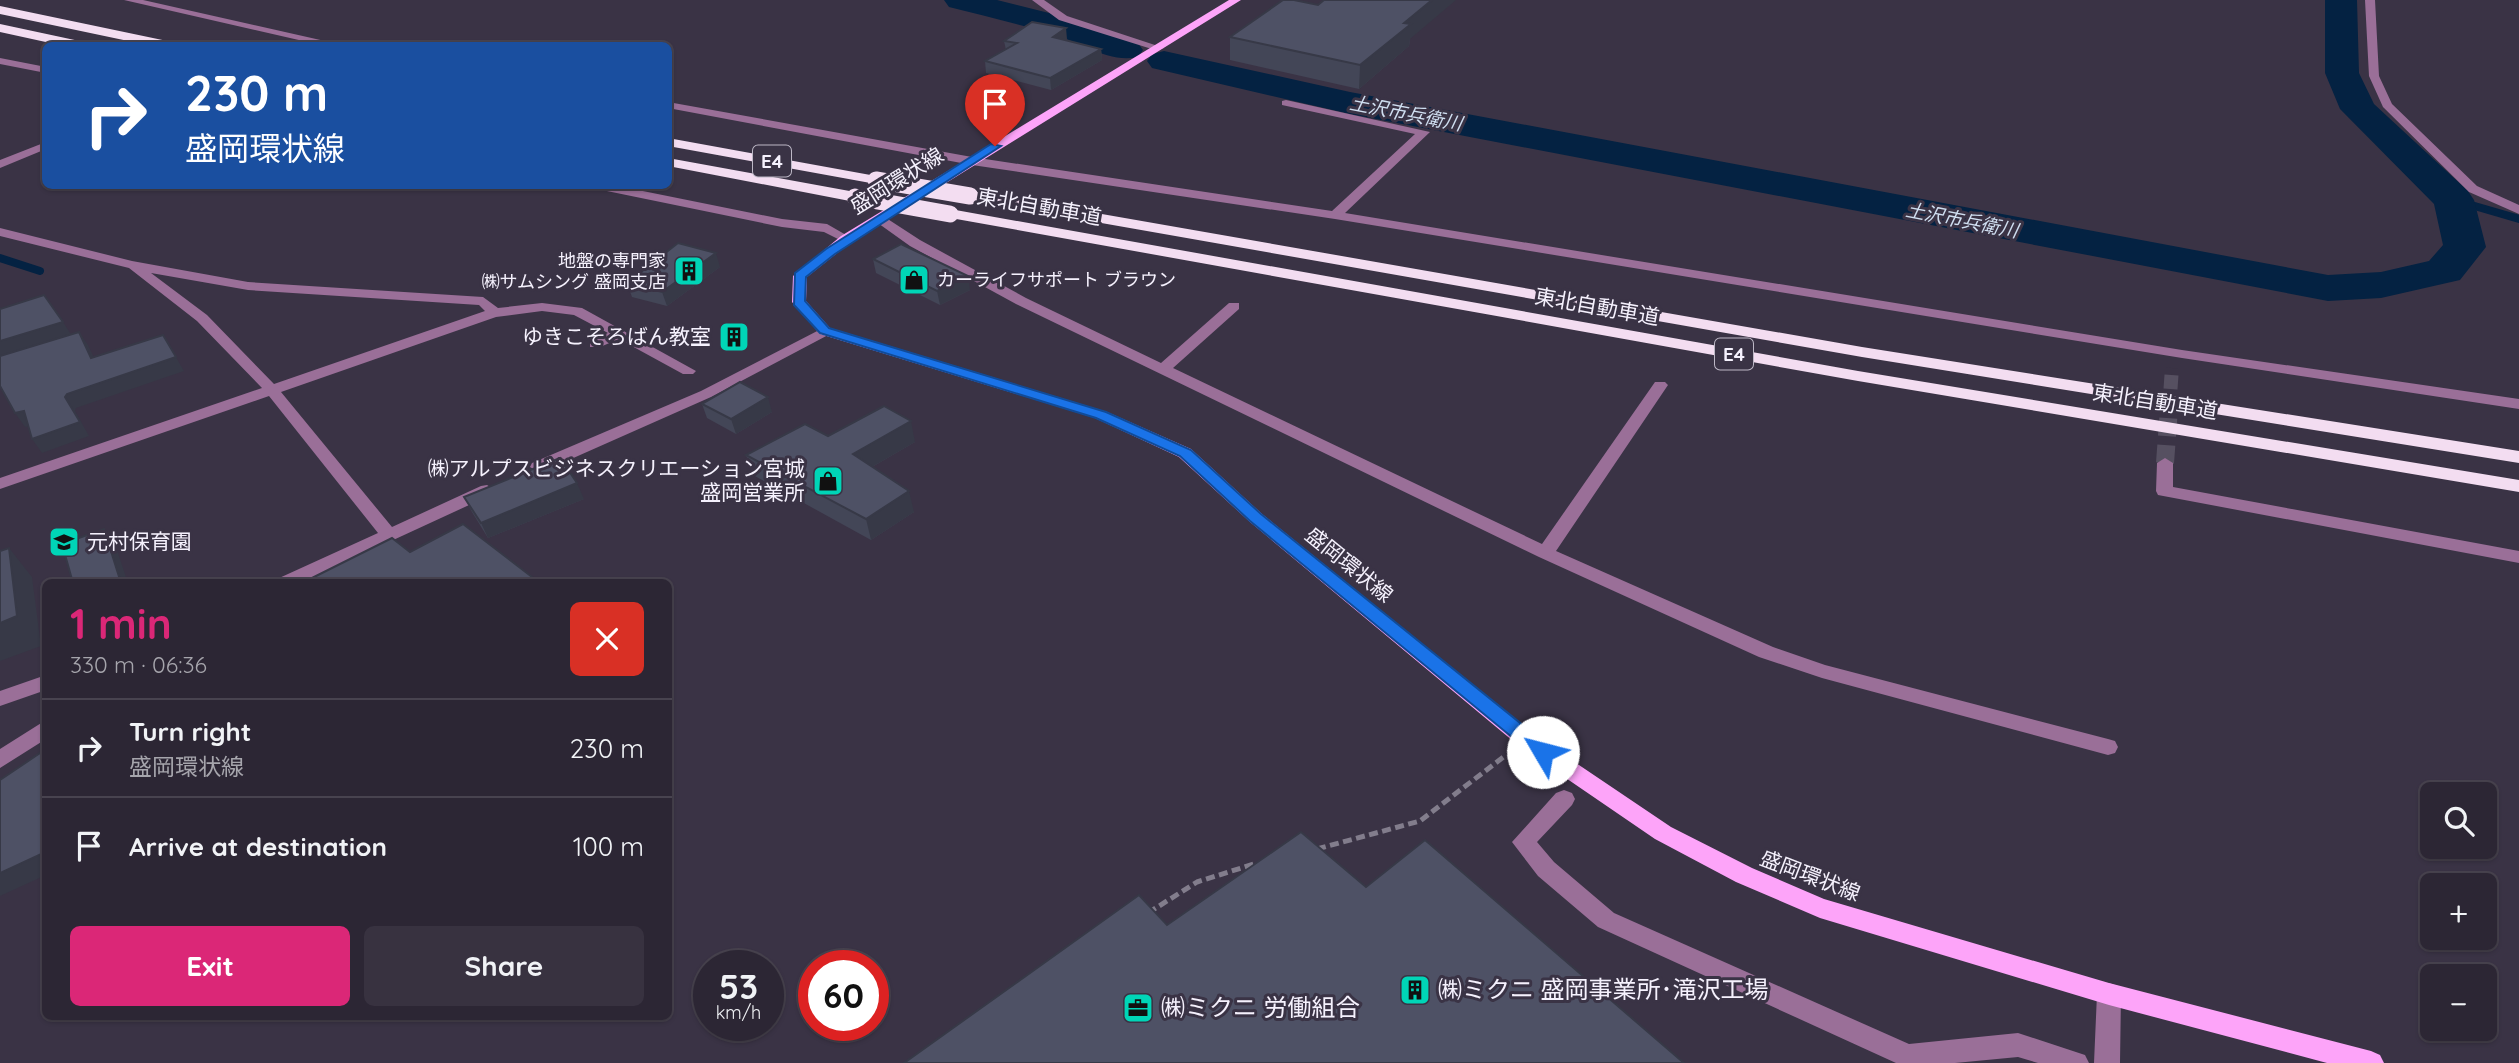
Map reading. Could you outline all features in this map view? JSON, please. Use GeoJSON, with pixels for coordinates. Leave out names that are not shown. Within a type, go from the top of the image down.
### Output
{"type":"FeatureCollection","features":[{"type":"Feature","properties":{"kind":"highway"},"geometry":{"type":"LineString","coordinates":[[0,10],[153,42]]}},
{"type":"Feature","properties":{"kind":"highway"},"geometry":{"type":"LineString","coordinates":[[0,28],[65,42]]}},
{"type":"Feature","properties":{"kind":"highway","name":"東北自動車道"},"geometry":{"type":"LineString","coordinates":[[672,143],[1862,352],[2519,457]]}},
{"type":"Feature","properties":{"kind":"highway","name":"東北自動車道"},"geometry":{"type":"LineString","coordinates":[[672,163],[1858,376],[2519,486]]}},
{"type":"Feature","properties":{"kind":"main road","name":"盛岡環状線"},"geometry":{"type":"LineString","coordinates":[[1236,0],[846,239],[800,276],[799,302],[825,331],[1101,415],[1185,453],[1256,518],[1526,740],[1663,833],[1744,875],[1821,908],[2109,994],[2371,1063]]}},
{"type":"Feature","properties":{"kind":"street"},"geometry":{"type":"LineString","coordinates":[[129,0],[321,42]]}},
{"type":"Feature","properties":{"kind":"street"},"geometry":{"type":"LineString","coordinates":[[1037,0],[1063,18],[1159,48]]}},
{"type":"Feature","properties":{"kind":"street"},"geometry":{"type":"LineString","coordinates":[[2370,0],[2369,29],[2374,76],[2387,105],[2473,189],[2519,209]]}},
{"type":"Feature","properties":{"kind":"street"},"geometry":{"type":"LineString","coordinates":[[284,42],[295,37]]}},
{"type":"Feature","properties":{"kind":"street"},"geometry":{"type":"LineString","coordinates":[[0,61],[42,69]]}},
{"type":"Feature","properties":{"kind":"street"},"geometry":{"type":"LineString","coordinates":[[1286,103],[1424,132],[1335,215]]}},
{"type":"Feature","properties":{"kind":"street"},"geometry":{"type":"LineString","coordinates":[[672,106],[972,160],[1335,215],[2182,354],[2519,404]]}},
{"type":"Feature","properties":{"kind":"street"},"geometry":{"type":"LineString","coordinates":[[0,164],[42,147]]}},
{"type":"Feature","properties":{"kind":"street"},"geometry":{"type":"LineString","coordinates":[[617,189],[782,223],[827,228],[846,239]]}},
{"type":"Feature","properties":{"kind":"street"},"geometry":{"type":"LineString","coordinates":[[880,218],[968,274],[1545,553],[1766,652],[1822,671],[2108,747]]}},
{"type":"Feature","properties":{"kind":"street"},"geometry":{"type":"LineString","coordinates":[[0,232],[132,265],[248,286],[483,300],[494,313]]}},
{"type":"Feature","properties":{"kind":"street"},"geometry":{"type":"LineString","coordinates":[[132,265],[202,318],[270,388],[389,535]]}},
{"type":"Feature","properties":{"kind":"street"},"geometry":{"type":"LineString","coordinates":[[1163,369],[1234,306]]}},
{"type":"Feature","properties":{"kind":"street"},"geometry":{"type":"LineString","coordinates":[[0,484],[270,388],[494,313],[542,307],[577,312],[688,371]]}},
{"type":"Feature","properties":{"kind":"street"},"geometry":{"type":"LineString","coordinates":[[292,579],[706,394],[825,331]]}},
{"type":"Feature","properties":{"kind":"street"},"geometry":{"type":"LineString","coordinates":[[595,344],[619,334]]}},
{"type":"Feature","properties":{"kind":"street"},"geometry":{"type":"LineString","coordinates":[[2172,368],[2182,354]]}},
{"type":"Feature","properties":{"kind":"street"},"geometry":{"type":"LineString","coordinates":[[1545,553],[1660,385]]}},
{"type":"Feature","properties":{"kind":"street"},"geometry":{"type":"LineString","coordinates":[[2165,463],[2164,491],[2519,557]]}},
{"type":"Feature","properties":{"kind":"street"},"geometry":{"type":"LineString","coordinates":[[0,699],[42,683]]}},
{"type":"Feature","properties":{"kind":"street"},"geometry":{"type":"LineString","coordinates":[[0,760],[42,731]]}},
{"type":"Feature","properties":{"kind":"street"},"geometry":{"type":"LineString","coordinates":[[1564,799],[1523,842],[1546,869],[1606,920],[1908,1056],[2018,1045],[2076,1063]]}},
{"type":"Feature","properties":{"kind":"street"},"geometry":{"type":"LineString","coordinates":[[2107,1063],[2109,994]]}},
{"type":"Feature","properties":{"kind":"path"},"geometry":{"type":"LineString","coordinates":[[1304,852],[1420,821],[1526,740]]}},
{"type":"Feature","properties":{"kind":"path"},"geometry":{"type":"LineString","coordinates":[[1146,915],[1198,883],[1265,862]]}},
{"type":"Feature","properties":{"kind":"building"},"geometry":{"type":"Polygon","coordinates":[[[1283,0],[1318,5],[1324,0],[1432,0],[1404,23],[1411,24],[1360,65],[1230,37],[1283,0]]]}},
{"type":"Feature","properties":{"kind":"building"},"geometry":{"type":"Polygon","coordinates":[[[1032,22],[1066,28],[1053,37],[1101,49],[1050,78],[985,61],[1017,43],[1004,41],[1032,22]]]}},
{"type":"Feature","properties":{"kind":"building"},"geometry":{"type":"Polygon","coordinates":[[[678,243],[716,253],[662,292],[627,283],[678,243]]]}},
{"type":"Feature","properties":{"kind":"building"},"geometry":{"type":"Polygon","coordinates":[[[901,244],[968,276],[937,291],[873,259],[901,244]]]}},
{"type":"Feature","properties":{"kind":"building"},"geometry":{"type":"Polygon","coordinates":[[[44,295],[63,322],[0,341],[0,309],[44,295]]]}},
{"type":"Feature","properties":{"kind":"building"},"geometry":{"type":"Polygon","coordinates":[[[79,332],[91,358],[163,335],[176,357],[67,394],[65,397],[80,422],[32,439],[24,411],[15,413],[0,386],[0,356],[79,332]]]}},
{"type":"Feature","properties":{"kind":"building"},"geometry":{"type":"Polygon","coordinates":[[[740,382],[768,397],[731,419],[702,404],[740,382]]]}},
{"type":"Feature","properties":{"kind":"building"},"geometry":{"type":"Polygon","coordinates":[[[884,406],[911,421],[853,454],[909,491],[866,519],[746,455],[805,424],[828,436],[884,406]]]}},
{"type":"Feature","properties":{"kind":"building"},"geometry":{"type":"Polygon","coordinates":[[[560,458],[577,483],[481,523],[464,497],[560,458]]]}},
{"type":"Feature","properties":{"kind":"building"},"geometry":{"type":"Polygon","coordinates":[[[463,524],[532,577],[310,579],[392,538],[410,552],[463,524]]]}},
{"type":"Feature","properties":{"kind":"building"},"geometry":{"type":"Polygon","coordinates":[[[104,529],[120,579],[72,579],[62,544],[104,529]]]}},
{"type":"Feature","properties":{"kind":"building"},"geometry":{"type":"Polygon","coordinates":[[[9,548],[17,616],[0,623],[0,551],[9,548]]]}},
{"type":"Feature","properties":{"kind":"building"},"geometry":{"type":"Polygon","coordinates":[[[42,752],[42,856],[41,854],[0,873],[0,780],[42,752]]]}},
{"type":"Feature","properties":{"kind":"building"},"geometry":{"type":"Polygon","coordinates":[[[1301,832],[1366,887],[1425,840],[1684,1063],[904,1063],[1139,895],[1167,925],[1301,832]]]}},
{"type":"Feature","properties":{"kind":"waterway","name":"土沢市兵衛川"},"geometry":{"type":"LineString","coordinates":[[960,0],[1065,27],[1126,50]]}},
{"type":"Feature","properties":{"kind":"waterway","name":"土沢市兵衛川"},"geometry":{"type":"LineString","coordinates":[[1164,61],[1350,103],[2231,272],[2328,288],[2381,285],[2444,271],[2465,247],[2454,200],[2358,109],[2342,73],[2341,0]]}},
{"type":"Feature","properties":{"kind":"waterway"},"geometry":{"type":"LineString","coordinates":[[2454,200],[2519,219]]}},
{"type":"Feature","properties":{"kind":"waterway"},"geometry":{"type":"LineString","coordinates":[[0,258],[40,271]]}},
{"type":"Feature","properties":{"kind":"tunnel"},"geometry":{"type":"LineString","coordinates":[[2169,410],[2172,368]]}},
{"type":"Feature","properties":{"kind":"tunnel"},"geometry":{"type":"LineString","coordinates":[[2165,463],[2169,408]]}},
{"type":"Feature","properties":{"kind":"place","name":"地盤の専門家 ㈱サムシング 盛岡支店"},"geometry":{"type":"Point","coordinates":[689,271]}},
{"type":"Feature","properties":{"kind":"place","name":"カーライフサポート ブラウン"},"geometry":{"type":"Point","coordinates":[914,280]}},
{"type":"Feature","properties":{"kind":"place","name":"ゆきこそろばん教室"},"geometry":{"type":"Point","coordinates":[734,337]}},
{"type":"Feature","properties":{"kind":"place","name":"㈱アルプスビジネスクリエーション宮城 盛岡営業所"},"geometry":{"type":"Point","coordinates":[828,481]}},
{"type":"Feature","properties":{"kind":"place","name":"元村保育園"},"geometry":{"type":"Point","coordinates":[64,542]}},
{"type":"Feature","properties":{"kind":"place","name":"㈱ミクニ 盛岡事業所･滝沢工場"},"geometry":{"type":"Point","coordinates":[1415,990]}},
{"type":"Feature","properties":{"kind":"place","name":"㈱ミクニ 労働組合"},"geometry":{"type":"Point","coordinates":[1138,1008]}},
{"type":"Feature","properties":{"kind":"route"},"geometry":{"type":"LineString","coordinates":[[995,146],[846,239],[800,276],[799,302],[825,331],[1101,415],[1185,453],[1256,518],[1543,752]]}}]}
